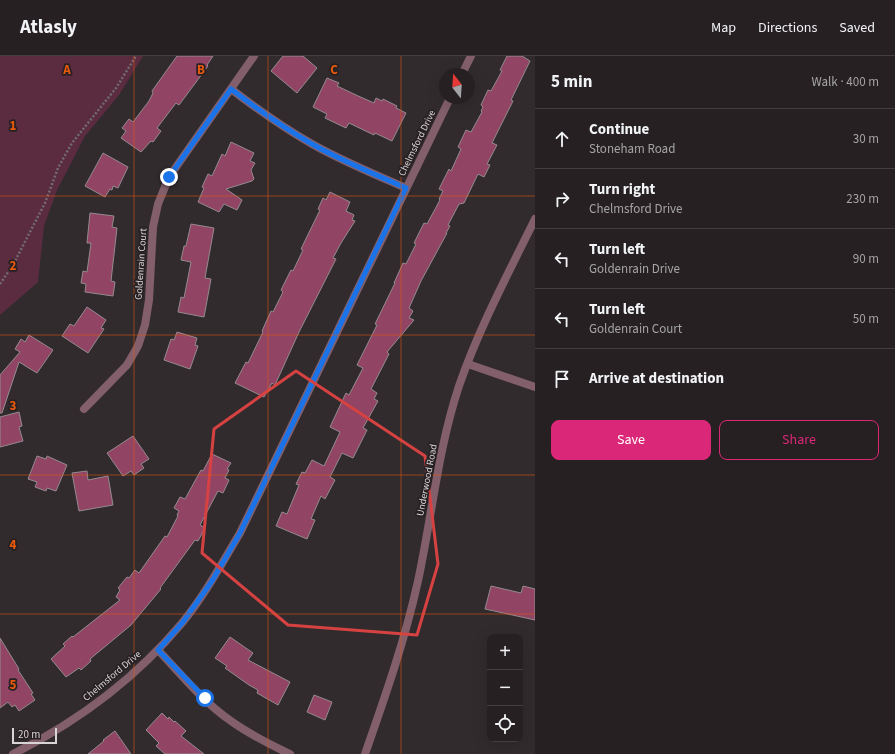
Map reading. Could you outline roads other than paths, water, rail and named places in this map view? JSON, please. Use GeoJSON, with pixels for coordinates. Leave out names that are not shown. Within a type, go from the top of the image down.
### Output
{"type":"FeatureCollection","features":[{"type":"Feature","properties":{"kind":"street","name":"Goldenrain Court"},"geometry":{"type":"LineString","coordinates":[[84,409],[127,365],[138,346],[145,325],[149,300],[153,227],[158,204],[169,177],[254,56]]}},
{"type":"Feature","properties":{"kind":"street"},"geometry":{"type":"LineString","coordinates":[[465,68],[470,56]]}},
{"type":"Feature","properties":{"kind":"street"},"geometry":{"type":"LineString","coordinates":[[231,89],[274,121],[312,144],[351,164],[406,188]]}},
{"type":"Feature","properties":{"kind":"street","name":"Chelmsford Drive"},"geometry":{"type":"LineString","coordinates":[[13,754],[52,733],[94,705],[124,681],[158,650],[183,622],[212,581],[240,533],[447,104]]}},
{"type":"Feature","properties":{"kind":"street","name":"Underwood Road"},"geometry":{"type":"LineString","coordinates":[[365,754],[403,640],[418,581],[446,434],[459,387],[476,341],[535,219]]}},
{"type":"Feature","properties":{"kind":"street"},"geometry":{"type":"LineString","coordinates":[[468,364],[535,387]]}},
{"type":"Feature","properties":{"kind":"street"},"geometry":{"type":"LineString","coordinates":[[158,650],[229,720],[255,737],[290,754]]}}]}
